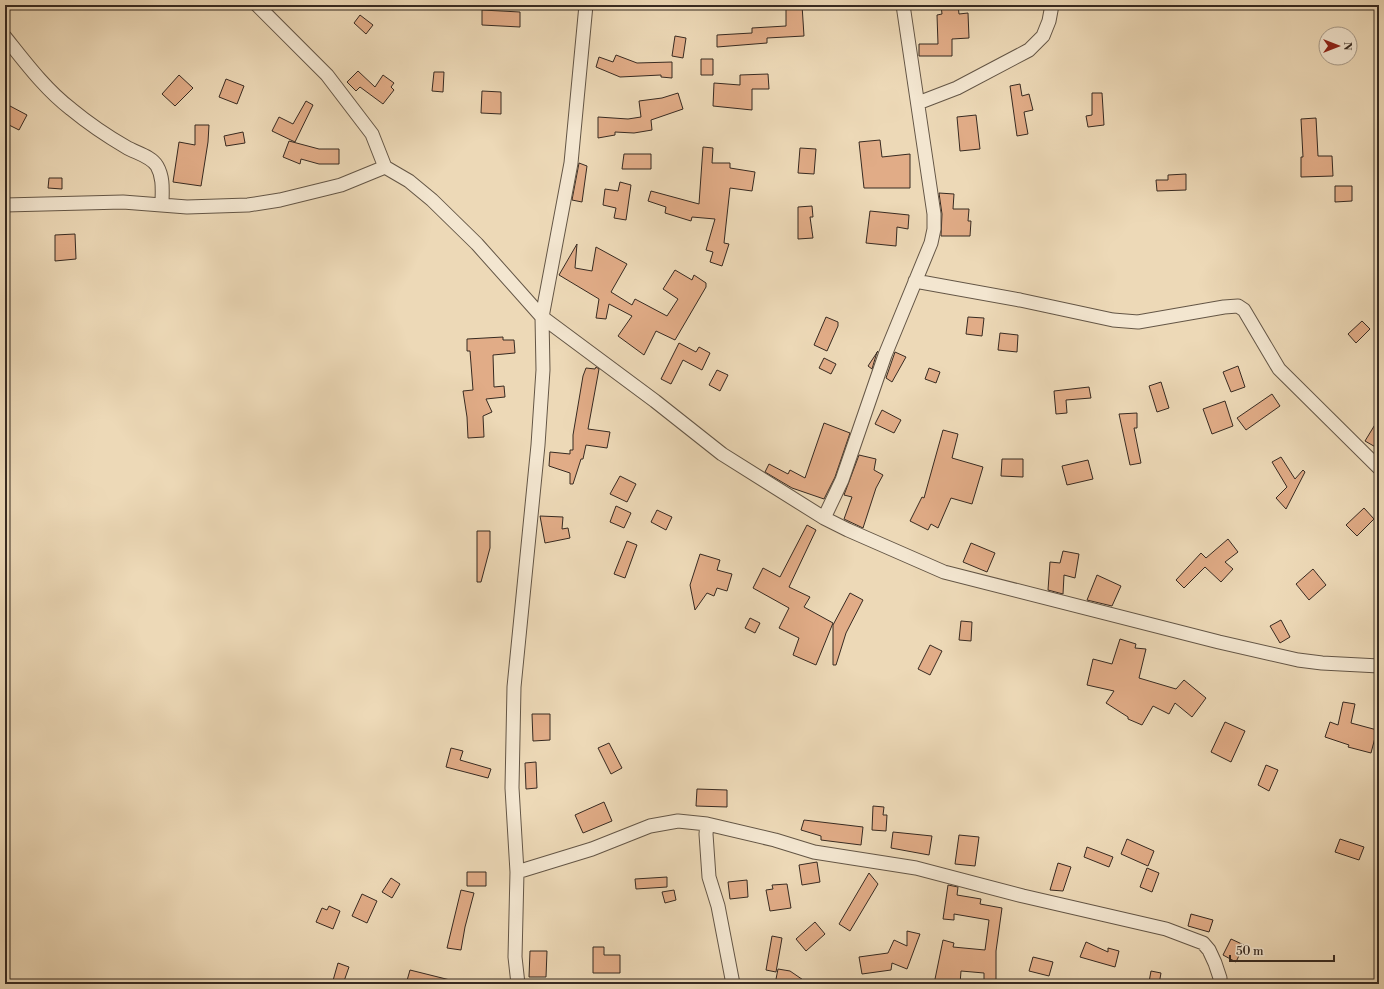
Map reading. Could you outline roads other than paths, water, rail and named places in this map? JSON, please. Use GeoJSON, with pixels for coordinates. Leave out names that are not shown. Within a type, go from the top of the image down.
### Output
{"type":"FeatureCollection","features":[{"type":"Feature","properties":{"kind":"street"},"geometry":{"type":"LineString","coordinates":[[257,5],[327,75],[372,134],[385,167],[402,176],[432,200],[477,244],[542,317],[655,400],[722,454],[824,518],[944,572],[1219,642],[1298,660],[1322,663],[1379,666]]}},
{"type":"Feature","properties":{"kind":"street"},"geometry":{"type":"LineString","coordinates":[[518,984],[515,957],[517,872],[512,788],[514,687],[538,437],[543,370],[542,317],[571,163],[586,5]]}},
{"type":"Feature","properties":{"kind":"street"},"geometry":{"type":"LineString","coordinates":[[824,518],[842,480],[885,355],[931,243],[934,229],[934,214],[903,5]]}},
{"type":"Feature","properties":{"kind":"street"},"geometry":{"type":"LineString","coordinates":[[918,103],[957,88],[1029,50],[1043,36],[1049,21],[1052,5]]}},
{"type":"Feature","properties":{"kind":"street"},"geometry":{"type":"LineString","coordinates":[[5,37],[43,84],[69,108],[126,148],[148,158],[157,165],[162,178],[162,205]]}},
{"type":"Feature","properties":{"kind":"street"},"geometry":{"type":"LineString","coordinates":[[5,205],[123,202],[207,207],[248,204],[280,200],[341,185],[385,167]]}},
{"type":"Feature","properties":{"kind":"street"},"geometry":{"type":"LineString","coordinates":[[915,281],[1020,300],[1113,320],[1138,322],[1224,307],[1238,306],[1244,310],[1278,369],[1379,468]]}},
{"type":"Feature","properties":{"kind":"street"},"geometry":{"type":"LineString","coordinates":[[517,872],[592,848],[650,826],[678,821],[707,824],[775,840],[814,852],[916,868],[1023,896],[1166,929],[1203,943],[1209,950],[1220,978],[1220,984]]}},
{"type":"Feature","properties":{"kind":"street"},"geometry":{"type":"LineString","coordinates":[[707,824],[706,834],[709,877],[718,906],[733,984]]}}]}
